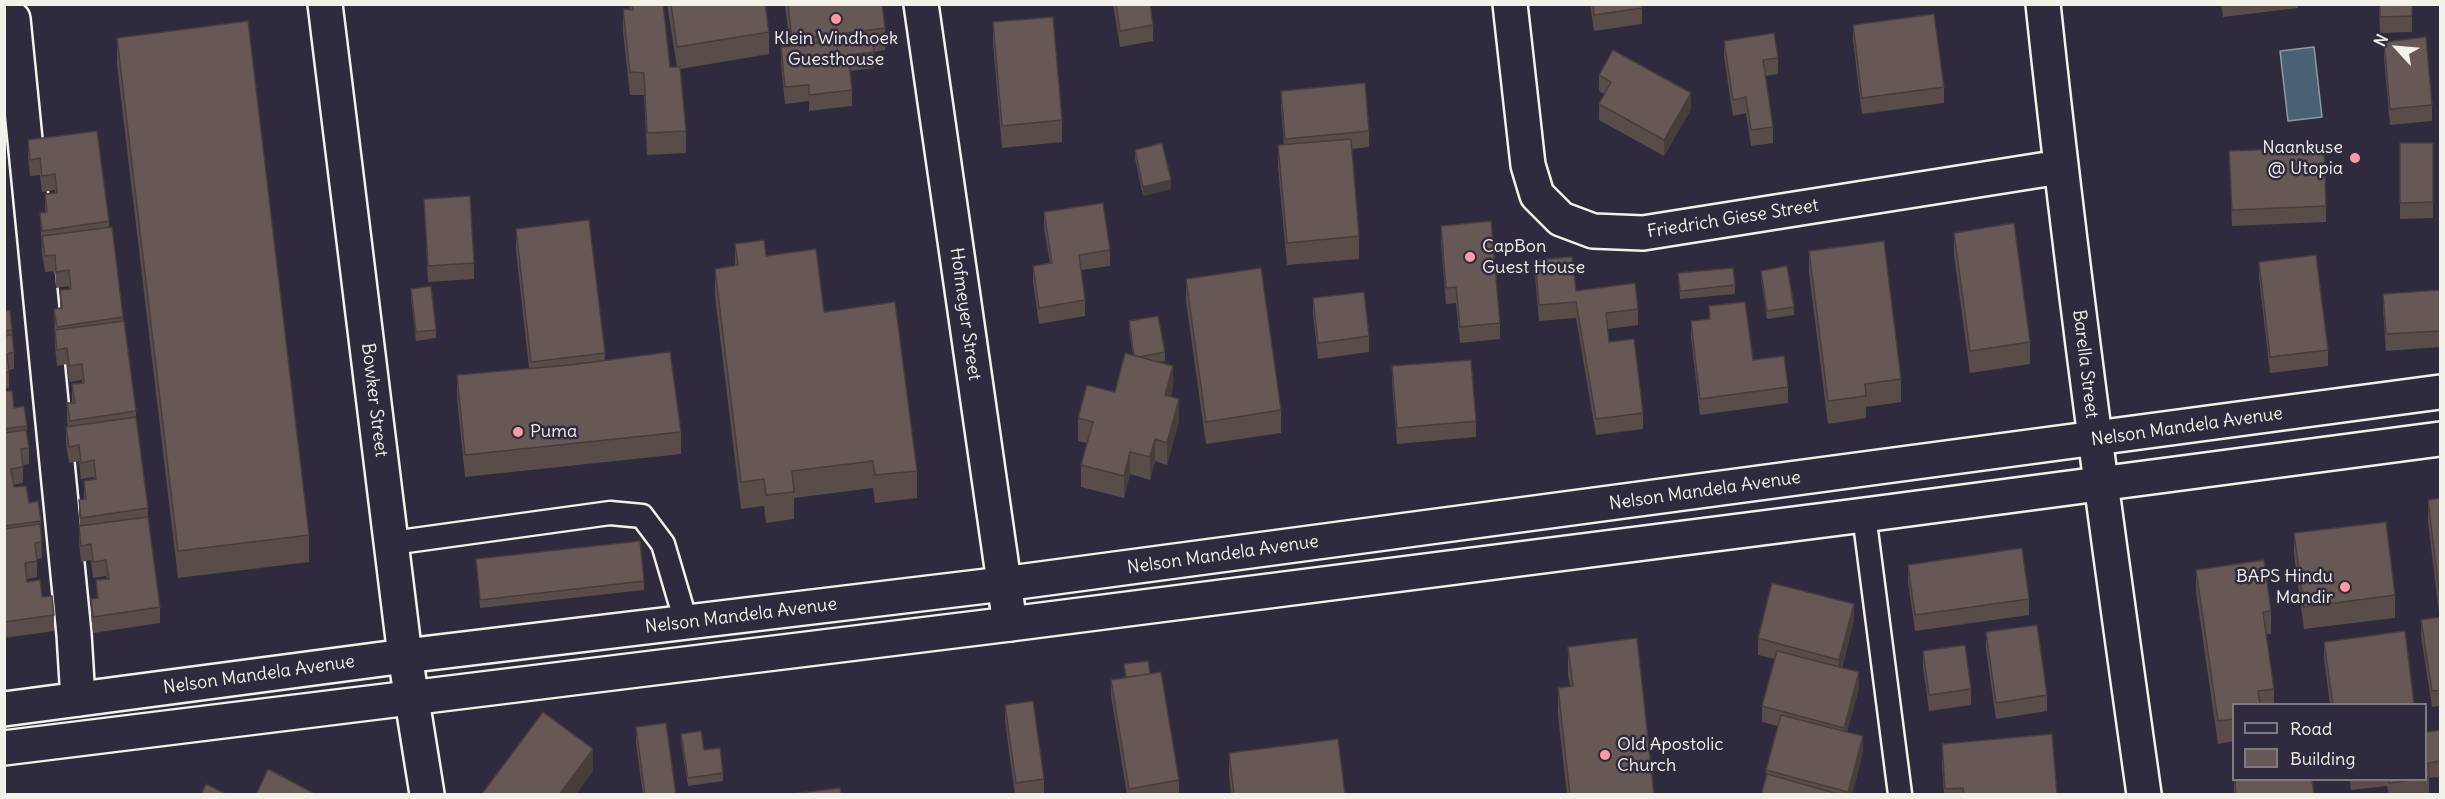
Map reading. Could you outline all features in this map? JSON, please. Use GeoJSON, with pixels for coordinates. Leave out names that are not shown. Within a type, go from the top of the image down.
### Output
{"type":"FeatureCollection","features":[{"type":"Feature","properties":{"kind":"main road","name":"Bowker Street"},"geometry":{"type":"LineString","coordinates":[[325,4],[405,656],[427,795]]}},
{"type":"Feature","properties":{"kind":"main road","name":"Hofmeyer Street"},"geometry":{"type":"LineString","coordinates":[[921,4],[1010,624]]}},
{"type":"Feature","properties":{"kind":"main road","name":"Friedrich Giese Street"},"geometry":{"type":"LineString","coordinates":[[1510,4],[1528,165],[1537,195],[1561,219],[1593,231],[1643,233],[2060,167]]}},
{"type":"Feature","properties":{"kind":"main road","name":"Barella Street"},"geometry":{"type":"LineString","coordinates":[[2043,4],[2060,167],[2094,439],[2144,795]]}},
{"type":"Feature","properties":{"kind":"main road"},"geometry":{"type":"LineString","coordinates":[[13,19],[78,699]]}},
{"type":"Feature","properties":{"kind":"main road","name":"Nelson Mandela Avenue"},"geometry":{"type":"LineString","coordinates":[[4,709],[405,656],[1003,584],[2440,392]]}},
{"type":"Feature","properties":{"kind":"main road"},"geometry":{"type":"LineString","coordinates":[[4,748],[411,696],[1010,624],[2440,439]]}},
{"type":"Feature","properties":{"kind":"lane"},"geometry":{"type":"LineString","coordinates":[[392,543],[610,513],[642,516],[663,544],[686,622]]}},
{"type":"Feature","properties":{"kind":"lane"},"geometry":{"type":"LineString","coordinates":[[1864,515],[1900,795]]}},
{"type":"Feature","properties":{"kind":"water"},"geometry":{"type":"Polygon","coordinates":[[[2314,47],[2322,117],[2288,121],[2280,51],[2314,47]]]}},
{"type":"Feature","properties":{"kind":"building"},"geometry":{"type":"Polygon","coordinates":[[[632,4],[663,4],[670,67],[680,67],[686,131],[647,133],[644,73],[630,72],[623,9],[633,10],[632,4]]]}},
{"type":"Feature","properties":{"kind":"building"},"geometry":{"type":"Polygon","coordinates":[[[671,4],[765,4],[769,32],[677,47],[671,4]]]}},
{"type":"Feature","properties":{"kind":"building"},"geometry":{"type":"Polygon","coordinates":[[[788,4],[882,4],[885,28],[792,40],[788,4]]]}},
{"type":"Feature","properties":{"kind":"building"},"geometry":{"type":"Polygon","coordinates":[[[1116,4],[1150,4],[1153,25],[1120,31],[1116,4]]]}},
{"type":"Feature","properties":{"kind":"building"},"geometry":{"type":"Polygon","coordinates":[[[1593,4],[1642,4],[1642,8],[1594,15],[1593,4]]]}},
{"type":"Feature","properties":{"kind":"building"},"geometry":{"type":"Polygon","coordinates":[[[2380,4],[2412,4],[2412,16],[2380,17],[2380,4]]]}},
{"type":"Feature","properties":{"kind":"building"},"geometry":{"type":"Polygon","coordinates":[[[1934,14],[1944,87],[1862,98],[1853,25],[1934,14]]]}},
{"type":"Feature","properties":{"kind":"building"},"geometry":{"type":"Polygon","coordinates":[[[1053,17],[1062,120],[1002,126],[993,22],[1053,17]]]}},
{"type":"Feature","properties":{"kind":"building"},"geometry":{"type":"Polygon","coordinates":[[[248,21],[309,535],[178,551],[117,38],[248,21]]]}},
{"type":"Feature","properties":{"kind":"building"},"geometry":{"type":"Polygon","coordinates":[[[1774,33],[1778,58],[1763,60],[1773,127],[1751,130],[1746,97],[1733,100],[1724,41],[1774,33]]]}},
{"type":"Feature","properties":{"kind":"building"},"geometry":{"type":"Polygon","coordinates":[[[872,37],[874,52],[848,55],[852,90],[809,95],[809,85],[785,87],[781,47],[872,37]]]}},
{"type":"Feature","properties":{"kind":"building"},"geometry":{"type":"Polygon","coordinates":[[[2426,37],[2432,105],[2390,109],[2384,42],[2426,37]]]}},
{"type":"Feature","properties":{"kind":"building"},"geometry":{"type":"Polygon","coordinates":[[[1613,50],[1691,93],[1664,140],[1599,104],[1611,82],[1599,75],[1613,50]]]}},
{"type":"Feature","properties":{"kind":"building"},"geometry":{"type":"Polygon","coordinates":[[[1365,83],[1369,131],[1285,139],[1281,91],[1365,83]]]}},
{"type":"Feature","properties":{"kind":"building"},"geometry":{"type":"Polygon","coordinates":[[[97,131],[109,221],[42,231],[40,213],[47,212],[45,194],[57,193],[55,174],[42,176],[40,158],[30,160],[28,140],[97,131]]]}},
{"type":"Feature","properties":{"kind":"building"},"geometry":{"type":"Polygon","coordinates":[[[1351,139],[1359,236],[1287,243],[1278,145],[1351,139]]]}},
{"type":"Feature","properties":{"kind":"building"},"geometry":{"type":"Polygon","coordinates":[[[1162,143],[1171,180],[1143,187],[1135,150],[1162,143]]]}},
{"type":"Feature","properties":{"kind":"building"},"geometry":{"type":"Polygon","coordinates":[[[2400,143],[2433,143],[2433,202],[2400,203],[2400,143]]]}},
{"type":"Feature","properties":{"kind":"building"},"geometry":{"type":"Polygon","coordinates":[[[2324,147],[2326,206],[2232,210],[2229,151],[2324,147]]]}},
{"type":"Feature","properties":{"kind":"building"},"geometry":{"type":"Polygon","coordinates":[[[470,196],[474,263],[428,266],[424,199],[470,196]]]}},
{"type":"Feature","properties":{"kind":"building"},"geometry":{"type":"Polygon","coordinates":[[[1103,203],[1110,250],[1079,255],[1085,300],[1039,308],[1033,266],[1052,263],[1044,212],[1103,203]]]}},
{"type":"Feature","properties":{"kind":"building"},"geometry":{"type":"Polygon","coordinates":[[[589,220],[605,353],[531,362],[516,229],[589,220]]]}},
{"type":"Feature","properties":{"kind":"building"},"geometry":{"type":"Polygon","coordinates":[[[1491,221],[1500,323],[1460,327],[1456,287],[1446,288],[1441,226],[1491,221]]]}},
{"type":"Feature","properties":{"kind":"building"},"geometry":{"type":"Polygon","coordinates":[[[2014,223],[2030,342],[1970,351],[1954,233],[2014,223]]]}},
{"type":"Feature","properties":{"kind":"building"},"geometry":{"type":"Polygon","coordinates":[[[112,227],[123,317],[57,327],[54,309],[62,308],[60,290],[71,289],[69,270],[56,272],[55,255],[45,256],[42,236],[112,227]]]}},
{"type":"Feature","properties":{"kind":"building"},"geometry":{"type":"Polygon","coordinates":[[[764,240],[766,256],[816,249],[824,312],[895,302],[917,471],[875,475],[873,461],[792,471],[794,492],[766,495],[764,479],[741,482],[715,269],[738,265],[735,244],[764,240]]]}},
{"type":"Feature","properties":{"kind":"building"},"geometry":{"type":"Polygon","coordinates":[[[1884,241],[1901,379],[1865,384],[1866,396],[1828,401],[1809,251],[1884,241]]]}},
{"type":"Feature","properties":{"kind":"building"},"geometry":{"type":"Polygon","coordinates":[[[2316,255],[2328,350],[2270,357],[2259,262],[2316,255]]]}},
{"type":"Feature","properties":{"kind":"building"},"geometry":{"type":"Polygon","coordinates":[[[1572,257],[1576,291],[1635,283],[1638,309],[1606,313],[1609,342],[1634,339],[1643,413],[1596,419],[1576,302],[1539,305],[1535,260],[1572,257]]]}},
{"type":"Feature","properties":{"kind":"building"},"geometry":{"type":"Polygon","coordinates":[[[1787,266],[1794,307],[1767,311],[1761,271],[1787,266]]]}},
{"type":"Feature","properties":{"kind":"building"},"geometry":{"type":"Polygon","coordinates":[[[1261,268],[1281,410],[1206,422],[1186,279],[1261,268]]]}},
{"type":"Feature","properties":{"kind":"building"},"geometry":{"type":"Polygon","coordinates":[[[1733,268],[1735,285],[1680,291],[1678,273],[1733,268]]]}},
{"type":"Feature","properties":{"kind":"building"},"geometry":{"type":"Polygon","coordinates":[[[431,286],[436,330],[416,332],[411,289],[431,286]]]}},
{"type":"Feature","properties":{"kind":"building"},"geometry":{"type":"Polygon","coordinates":[[[2440,290],[2440,331],[2386,334],[2383,294],[2440,290]]]}},
{"type":"Feature","properties":{"kind":"building"},"geometry":{"type":"Polygon","coordinates":[[[1364,292],[1369,336],[1318,343],[1313,298],[1364,292]]]}},
{"type":"Feature","properties":{"kind":"building"},"geometry":{"type":"Polygon","coordinates":[[[1745,302],[1753,360],[1784,356],[1788,387],[1700,399],[1691,321],[1710,319],[1709,306],[1745,302]]]}},
{"type":"Feature","properties":{"kind":"building"},"geometry":{"type":"Polygon","coordinates":[[[10,310],[12,330],[4,331],[4,311],[10,310]]]}},
{"type":"Feature","properties":{"kind":"building"},"geometry":{"type":"Polygon","coordinates":[[[1158,316],[1165,352],[1139,357],[1134,355],[1129,321],[1158,316]]]}},
{"type":"Feature","properties":{"kind":"building"},"geometry":{"type":"Polygon","coordinates":[[[124,321],[136,411],[70,421],[67,403],[75,403],[72,384],[84,383],[82,364],[69,366],[67,348],[57,350],[55,330],[124,321]]]}},
{"type":"Feature","properties":{"kind":"building"},"geometry":{"type":"Polygon","coordinates":[[[12,335],[14,352],[7,354],[9,372],[4,373],[4,336],[12,335]]]}},
{"type":"Feature","properties":{"kind":"building"},"geometry":{"type":"Polygon","coordinates":[[[670,352],[681,432],[465,455],[457,375],[570,365],[670,352]]]}},
{"type":"Feature","properties":{"kind":"building"},"geometry":{"type":"Polygon","coordinates":[[[1125,353],[1173,366],[1165,395],[1179,399],[1167,443],[1155,439],[1150,457],[1130,452],[1124,476],[1081,465],[1093,422],[1078,418],[1087,385],[1115,392],[1125,353]]]}},
{"type":"Feature","properties":{"kind":"building"},"geometry":{"type":"Polygon","coordinates":[[[1471,360],[1476,421],[1397,428],[1392,366],[1471,360]]]}},
{"type":"Feature","properties":{"kind":"building"},"geometry":{"type":"Polygon","coordinates":[[[4,391],[12,391],[14,408],[24,406],[27,426],[4,429],[4,391]]]}},
{"type":"Feature","properties":{"kind":"building"},"geometry":{"type":"Polygon","coordinates":[[[136,417],[148,508],[81,518],[79,500],[86,499],[84,481],[96,479],[94,460],[81,463],[79,445],[69,447],[66,427],[136,417]]]}},
{"type":"Feature","properties":{"kind":"building"},"geometry":{"type":"Polygon","coordinates":[[[26,430],[29,448],[21,449],[23,467],[11,469],[14,487],[26,486],[29,503],[38,501],[41,521],[4,526],[4,433],[26,430]]]}},
{"type":"Feature","properties":{"kind":"building"},"geometry":{"type":"Polygon","coordinates":[[[2440,498],[2440,591],[2439,591],[2428,500],[2440,498]]]}},
{"type":"Feature","properties":{"kind":"building"},"geometry":{"type":"Polygon","coordinates":[[[148,517],[160,607],[93,617],[91,599],[98,598],[96,580],[109,579],[106,560],[93,562],[91,544],[81,546],[79,526],[148,517]]]}},
{"type":"Feature","properties":{"kind":"building","name":"BAPS Hindu Mandir"},"geometry":{"type":"Polygon","coordinates":[[[2386,522],[2395,595],[2304,607],[2294,533],[2386,522]]]}},
{"type":"Feature","properties":{"kind":"building"},"geometry":{"type":"Polygon","coordinates":[[[40,524],[42,542],[35,543],[37,561],[25,563],[27,582],[40,580],[42,597],[52,596],[54,615],[4,622],[4,529],[40,524]]]}},
{"type":"Feature","properties":{"kind":"building"},"geometry":{"type":"Polygon","coordinates":[[[640,541],[644,581],[480,600],[476,559],[640,541]]]}},
{"type":"Feature","properties":{"kind":"building"},"geometry":{"type":"Polygon","coordinates":[[[2022,548],[2029,599],[1915,615],[1908,565],[2022,548]]]}},
{"type":"Feature","properties":{"kind":"building"},"geometry":{"type":"Polygon","coordinates":[[[2264,560],[2271,611],[2263,612],[2274,689],[2258,691],[2260,703],[2232,703],[2232,719],[2218,721],[2196,570],[2264,560]]]}},
{"type":"Feature","properties":{"kind":"building"},"geometry":{"type":"Polygon","coordinates":[[[1772,583],[1854,604],[1839,660],[1758,638],[1772,583]]]}},
{"type":"Feature","properties":{"kind":"building"},"geometry":{"type":"Polygon","coordinates":[[[2440,617],[2440,690],[2432,691],[2421,620],[2440,617]]]}},
{"type":"Feature","properties":{"kind":"building"},"geometry":{"type":"Polygon","coordinates":[[[2037,625],[2047,695],[1996,703],[1986,632],[2037,625]]]}},
{"type":"Feature","properties":{"kind":"building"},"geometry":{"type":"Polygon","coordinates":[[[2405,631],[2414,703],[2333,703],[2324,642],[2405,631]]]}},
{"type":"Feature","properties":{"kind":"building","name":"Old Apostolic Church"},"geometry":{"type":"Polygon","coordinates":[[[1637,638],[1654,795],[1570,795],[1558,688],[1573,686],[1568,647],[1637,638]]]}},
{"type":"Feature","properties":{"kind":"building"},"geometry":{"type":"Polygon","coordinates":[[[1965,645],[1971,689],[1929,695],[1923,651],[1965,645]]]}},
{"type":"Feature","properties":{"kind":"building"},"geometry":{"type":"Polygon","coordinates":[[[1777,651],[1859,672],[1844,728],[1762,706],[1777,651]]]}},
{"type":"Feature","properties":{"kind":"building"},"geometry":{"type":"Polygon","coordinates":[[[1148,661],[1150,674],[1126,677],[1124,664],[1148,661]]]}},
{"type":"Feature","properties":{"kind":"building"},"geometry":{"type":"Polygon","coordinates":[[[1161,672],[1179,780],[1129,789],[1111,680],[1161,672]]]}},
{"type":"Feature","properties":{"kind":"building"},"geometry":{"type":"Polygon","coordinates":[[[1033,701],[1044,779],[1016,783],[1005,705],[1033,701]]]}},
{"type":"Feature","properties":{"kind":"building"},"geometry":{"type":"Polygon","coordinates":[[[543,712],[593,749],[559,795],[481,795],[543,712]]]}},
{"type":"Feature","properties":{"kind":"building"},"geometry":{"type":"Polygon","coordinates":[[[1781,715],[1863,736],[1848,792],[1766,770],[1781,715]]]}},
{"type":"Feature","properties":{"kind":"building"},"geometry":{"type":"Polygon","coordinates":[[[666,723],[676,795],[645,795],[636,727],[666,723]]]}},
{"type":"Feature","properties":{"kind":"building"},"geometry":{"type":"Polygon","coordinates":[[[2440,730],[2440,761],[2428,763],[2429,777],[2427,778],[2427,732],[2440,730]]]}},
{"type":"Feature","properties":{"kind":"building"},"geometry":{"type":"Polygon","coordinates":[[[701,731],[704,750],[720,748],[723,773],[688,778],[681,734],[701,731]]]}},
{"type":"Feature","properties":{"kind":"building"},"geometry":{"type":"Polygon","coordinates":[[[2052,734],[2057,795],[1964,795],[1963,788],[1945,789],[1942,744],[2052,734]]]}},
{"type":"Feature","properties":{"kind":"building"},"geometry":{"type":"Polygon","coordinates":[[[1338,739],[1345,795],[1234,795],[1229,753],[1338,739]]]}},
{"type":"Feature","properties":{"kind":"building"},"geometry":{"type":"Polygon","coordinates":[[[268,769],[317,795],[256,795],[268,769]]]}},
{"type":"Feature","properties":{"kind":"building"},"geometry":{"type":"Polygon","coordinates":[[[1767,774],[1841,795],[1761,795],[1767,774]]]}},
{"type":"Feature","properties":{"kind":"building"},"geometry":{"type":"Polygon","coordinates":[[[2235,781],[2312,781],[2314,795],[2236,795],[2235,781]]]}},
{"type":"Feature","properties":{"kind":"building"},"geometry":{"type":"Polygon","coordinates":[[[206,784],[228,795],[201,795],[206,784]]]}},
{"type":"Feature","properties":{"kind":"building"},"geometry":{"type":"Polygon","coordinates":[[[840,788],[841,795],[785,795],[840,788]]]}},
{"type":"Feature","properties":{"kind":"place","name":"Klein Windhoek Guesthouse"},"geometry":{"type":"Point","coordinates":[836,19]}},
{"type":"Feature","properties":{"kind":"place","name":"Naankuse @ Utopia"},"geometry":{"type":"Point","coordinates":[2355,158]}},
{"type":"Feature","properties":{"kind":"place","name":"CapBon Guest House"},"geometry":{"type":"Point","coordinates":[1470,257]}},
{"type":"Feature","properties":{"kind":"place","name":"Puma"},"geometry":{"type":"Point","coordinates":[518,432]}},
{"type":"Feature","properties":{"kind":"place","name":"BAPS Hindu Mandir"},"geometry":{"type":"Point","coordinates":[2345,587]}},
{"type":"Feature","properties":{"kind":"place","name":"Old Apostolic Church"},"geometry":{"type":"Point","coordinates":[1605,755]}}]}
